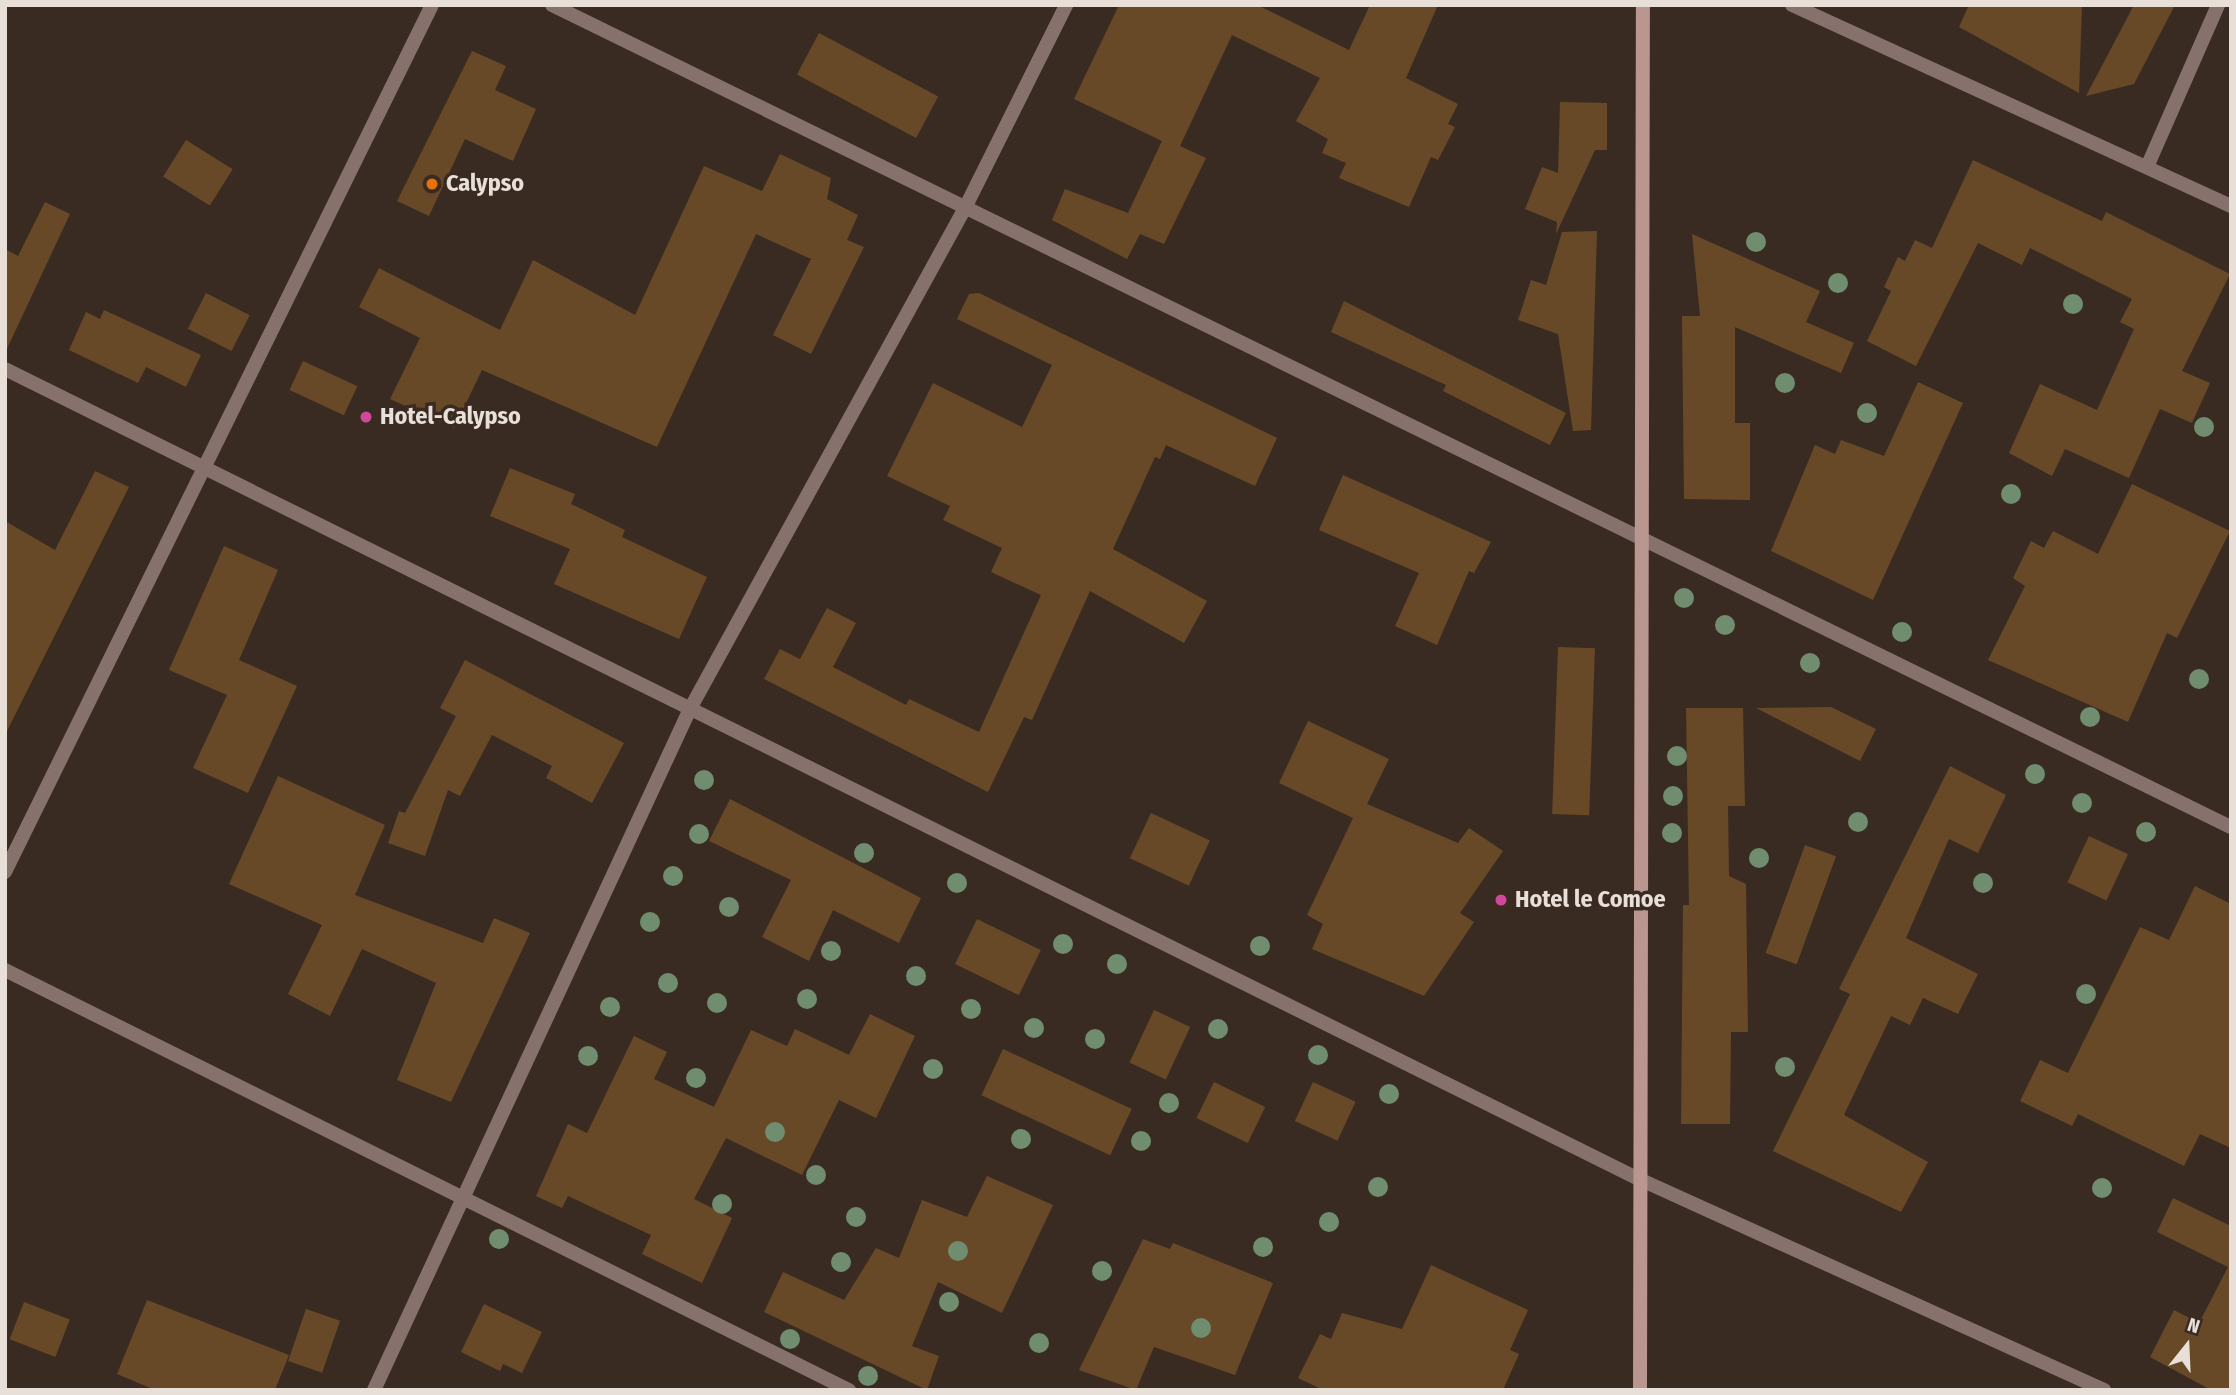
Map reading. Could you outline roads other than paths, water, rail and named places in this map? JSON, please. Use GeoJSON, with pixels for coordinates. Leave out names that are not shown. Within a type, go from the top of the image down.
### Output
{"type":"FeatureCollection","features":[{"type":"Feature","properties":{"kind":"main road"},"geometry":{"type":"LineString","coordinates":[[1640,1390],[1639,1179],[1645,543],[1643,5]]}},
{"type":"Feature","properties":{"kind":"street"},"geometry":{"type":"LineString","coordinates":[[5,872],[432,5]]}},
{"type":"Feature","properties":{"kind":"street"},"geometry":{"type":"LineString","coordinates":[[552,5],[1645,543],[2231,827]]}},
{"type":"Feature","properties":{"kind":"street"},"geometry":{"type":"LineString","coordinates":[[374,1390],[690,709],[965,208],[1066,5]]}},
{"type":"Feature","properties":{"kind":"street"},"geometry":{"type":"LineString","coordinates":[[1792,5],[2231,206]]}},
{"type":"Feature","properties":{"kind":"street"},"geometry":{"type":"LineString","coordinates":[[2147,167],[2218,5]]}},
{"type":"Feature","properties":{"kind":"street"},"geometry":{"type":"LineString","coordinates":[[5,369],[1639,1179],[2104,1390]]}},
{"type":"Feature","properties":{"kind":"street"},"geometry":{"type":"LineString","coordinates":[[5,970],[464,1196],[849,1390]]}},
{"type":"Feature","properties":{"kind":"place","name":"Calypso"},"geometry":{"type":"Point","coordinates":[432,184]}},
{"type":"Feature","properties":{"kind":"place","name":"Hotel-Calypso"},"geometry":{"type":"Point","coordinates":[366,417]}},
{"type":"Feature","properties":{"kind":"place","name":"Hotel le Comoe"},"geometry":{"type":"Point","coordinates":[1501,900]}}]}
